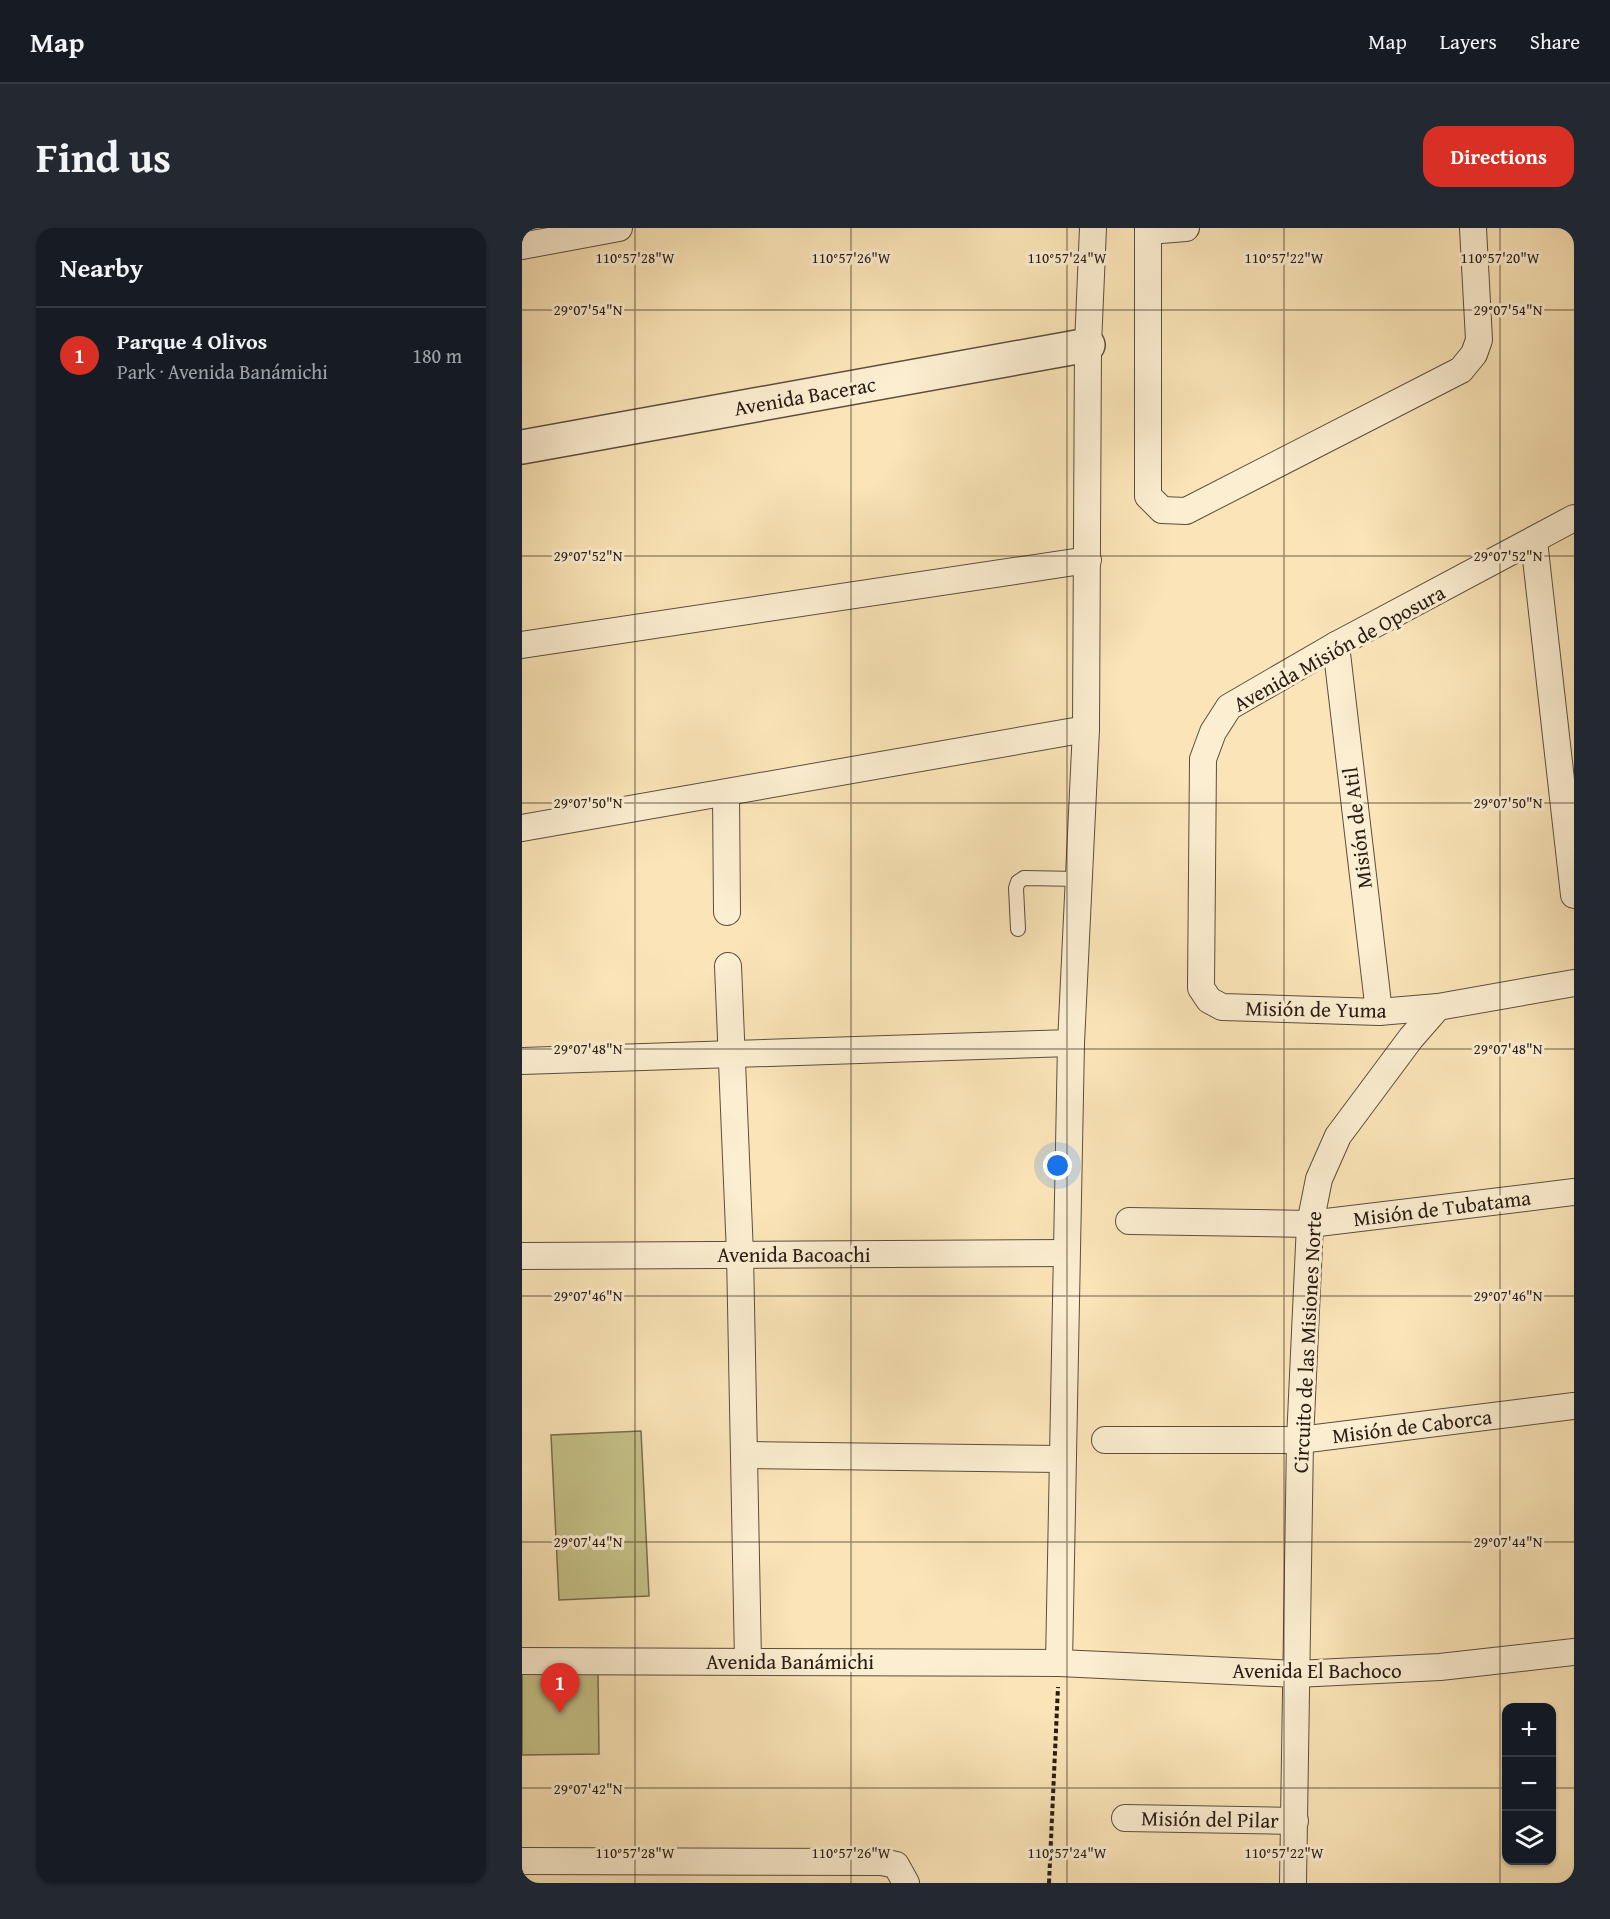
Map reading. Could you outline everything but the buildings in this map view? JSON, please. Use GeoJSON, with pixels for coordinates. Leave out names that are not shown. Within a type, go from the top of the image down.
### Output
{"type":"FeatureCollection","features":[{"type":"Feature","properties":{"kind":"street"},"geometry":{"type":"LineString","coordinates":[[522,246],[619,228]]}},
{"type":"Feature","properties":{"kind":"street"},"geometry":{"type":"LineString","coordinates":[[1059,1663],[1061,1459],[1071,1043],[1086,729],[1088,345],[1093,228]]}},
{"type":"Feature","properties":{"kind":"street"},"geometry":{"type":"LineString","coordinates":[[1186,228],[1148,230],[1148,495],[1162,510],[1186,512],[1461,370],[1474,354],[1479,340],[1473,228]]}},
{"type":"Feature","properties":{"kind":"street","name":"Avenida Bacerac"},"geometry":{"type":"LineString","coordinates":[[522,447],[1088,345]]}},
{"type":"Feature","properties":{"kind":"street","name":"Avenida Misión de Oposura"},"geometry":{"type":"LineString","coordinates":[[1201,988],[1203,759],[1213,732],[1229,707],[1336,645],[1574,518]]}},
{"type":"Feature","properties":{"kind":"street"},"geometry":{"type":"LineString","coordinates":[[1534,541],[1574,895]]}},
{"type":"Feature","properties":{"kind":"street"},"geometry":{"type":"LineString","coordinates":[[522,645],[1088,560]]}},
{"type":"Feature","properties":{"kind":"street","name":"Misión de Atil"},"geometry":{"type":"LineString","coordinates":[[1336,645],[1378,1012]]}},
{"type":"Feature","properties":{"kind":"street"},"geometry":{"type":"LineString","coordinates":[[522,828],[1086,729]]}},
{"type":"Feature","properties":{"kind":"street"},"geometry":{"type":"LineString","coordinates":[[726,794],[727,912]]}},
{"type":"Feature","properties":{"kind":"street"},"geometry":{"type":"LineString","coordinates":[[729,966],[740,1254],[748,1660]]}},
{"type":"Feature","properties":{"kind":"street"},"geometry":{"type":"LineString","coordinates":[[1438,1007],[1574,983]]}},
{"type":"Feature","properties":{"kind":"street","name":"Misión de Yuma"},"geometry":{"type":"LineString","coordinates":[[1201,988],[1209,1000],[1222,1007],[1378,1012],[1438,1007]]}},
{"type":"Feature","properties":{"kind":"street","name":"Circuito de las Misiones Norte"},"geometry":{"type":"LineString","coordinates":[[1293,1883],[1300,1440],[1310,1224],[1319,1179],[1338,1136],[1411,1038],[1438,1007]]}},
{"type":"Feature","properties":{"kind":"street"},"geometry":{"type":"LineString","coordinates":[[522,1061],[1071,1043]]}},
{"type":"Feature","properties":{"kind":"street","name":"Misión de Tubatama"},"geometry":{"type":"LineString","coordinates":[[1129,1221],[1310,1224],[1574,1192]]}},
{"type":"Feature","properties":{"kind":"street","name":"Avenida Bacoachi"},"geometry":{"type":"LineString","coordinates":[[522,1256],[1066,1253]]}},
{"type":"Feature","properties":{"kind":"street","name":"Misión de Caborca"},"geometry":{"type":"LineString","coordinates":[[1105,1440],[1300,1440],[1574,1406]]}},
{"type":"Feature","properties":{"kind":"street"},"geometry":{"type":"LineString","coordinates":[[745,1455],[1061,1459]]}},
{"type":"Feature","properties":{"kind":"street","name":"Avenida El Bachoco"},"geometry":{"type":"LineString","coordinates":[[1059,1663],[1296,1674],[1440,1668],[1574,1652]]}},
{"type":"Feature","properties":{"kind":"street","name":"Avenida Banámichi"},"geometry":{"type":"LineString","coordinates":[[522,1661],[748,1660],[1059,1663]]}},
{"type":"Feature","properties":{"kind":"street","name":"Misión del Pilar"},"geometry":{"type":"LineString","coordinates":[[1125,1818],[1295,1821]]}},
{"type":"Feature","properties":{"kind":"street"},"geometry":{"type":"LineString","coordinates":[[522,1861],[882,1862],[896,1865],[906,1883]]}},
{"type":"Feature","properties":{"kind":"lane"},"geometry":{"type":"LineString","coordinates":[[1018,929],[1016,888],[1018,882],[1024,878],[1079,879]]}},
{"type":"Feature","properties":{"kind":"path"},"geometry":{"type":"LineString","coordinates":[[1049,1883],[1059,1663]]}},
{"type":"Feature","properties":{"kind":"shaded area"},"geometry":{"type":"Polygon","coordinates":[[[641,1431],[649,1596],[559,1600],[551,1435],[641,1431]]]}},
{"type":"Feature","properties":{"kind":"shaded area"},"geometry":{"type":"Polygon","coordinates":[[[598,1671],[599,1754],[522,1755],[522,1672],[598,1671]]]}},
{"type":"Feature","properties":{"kind":"place","name":"Parque 4 Olivos"},"geometry":{"type":"Point","coordinates":[560,1713]}}]}
